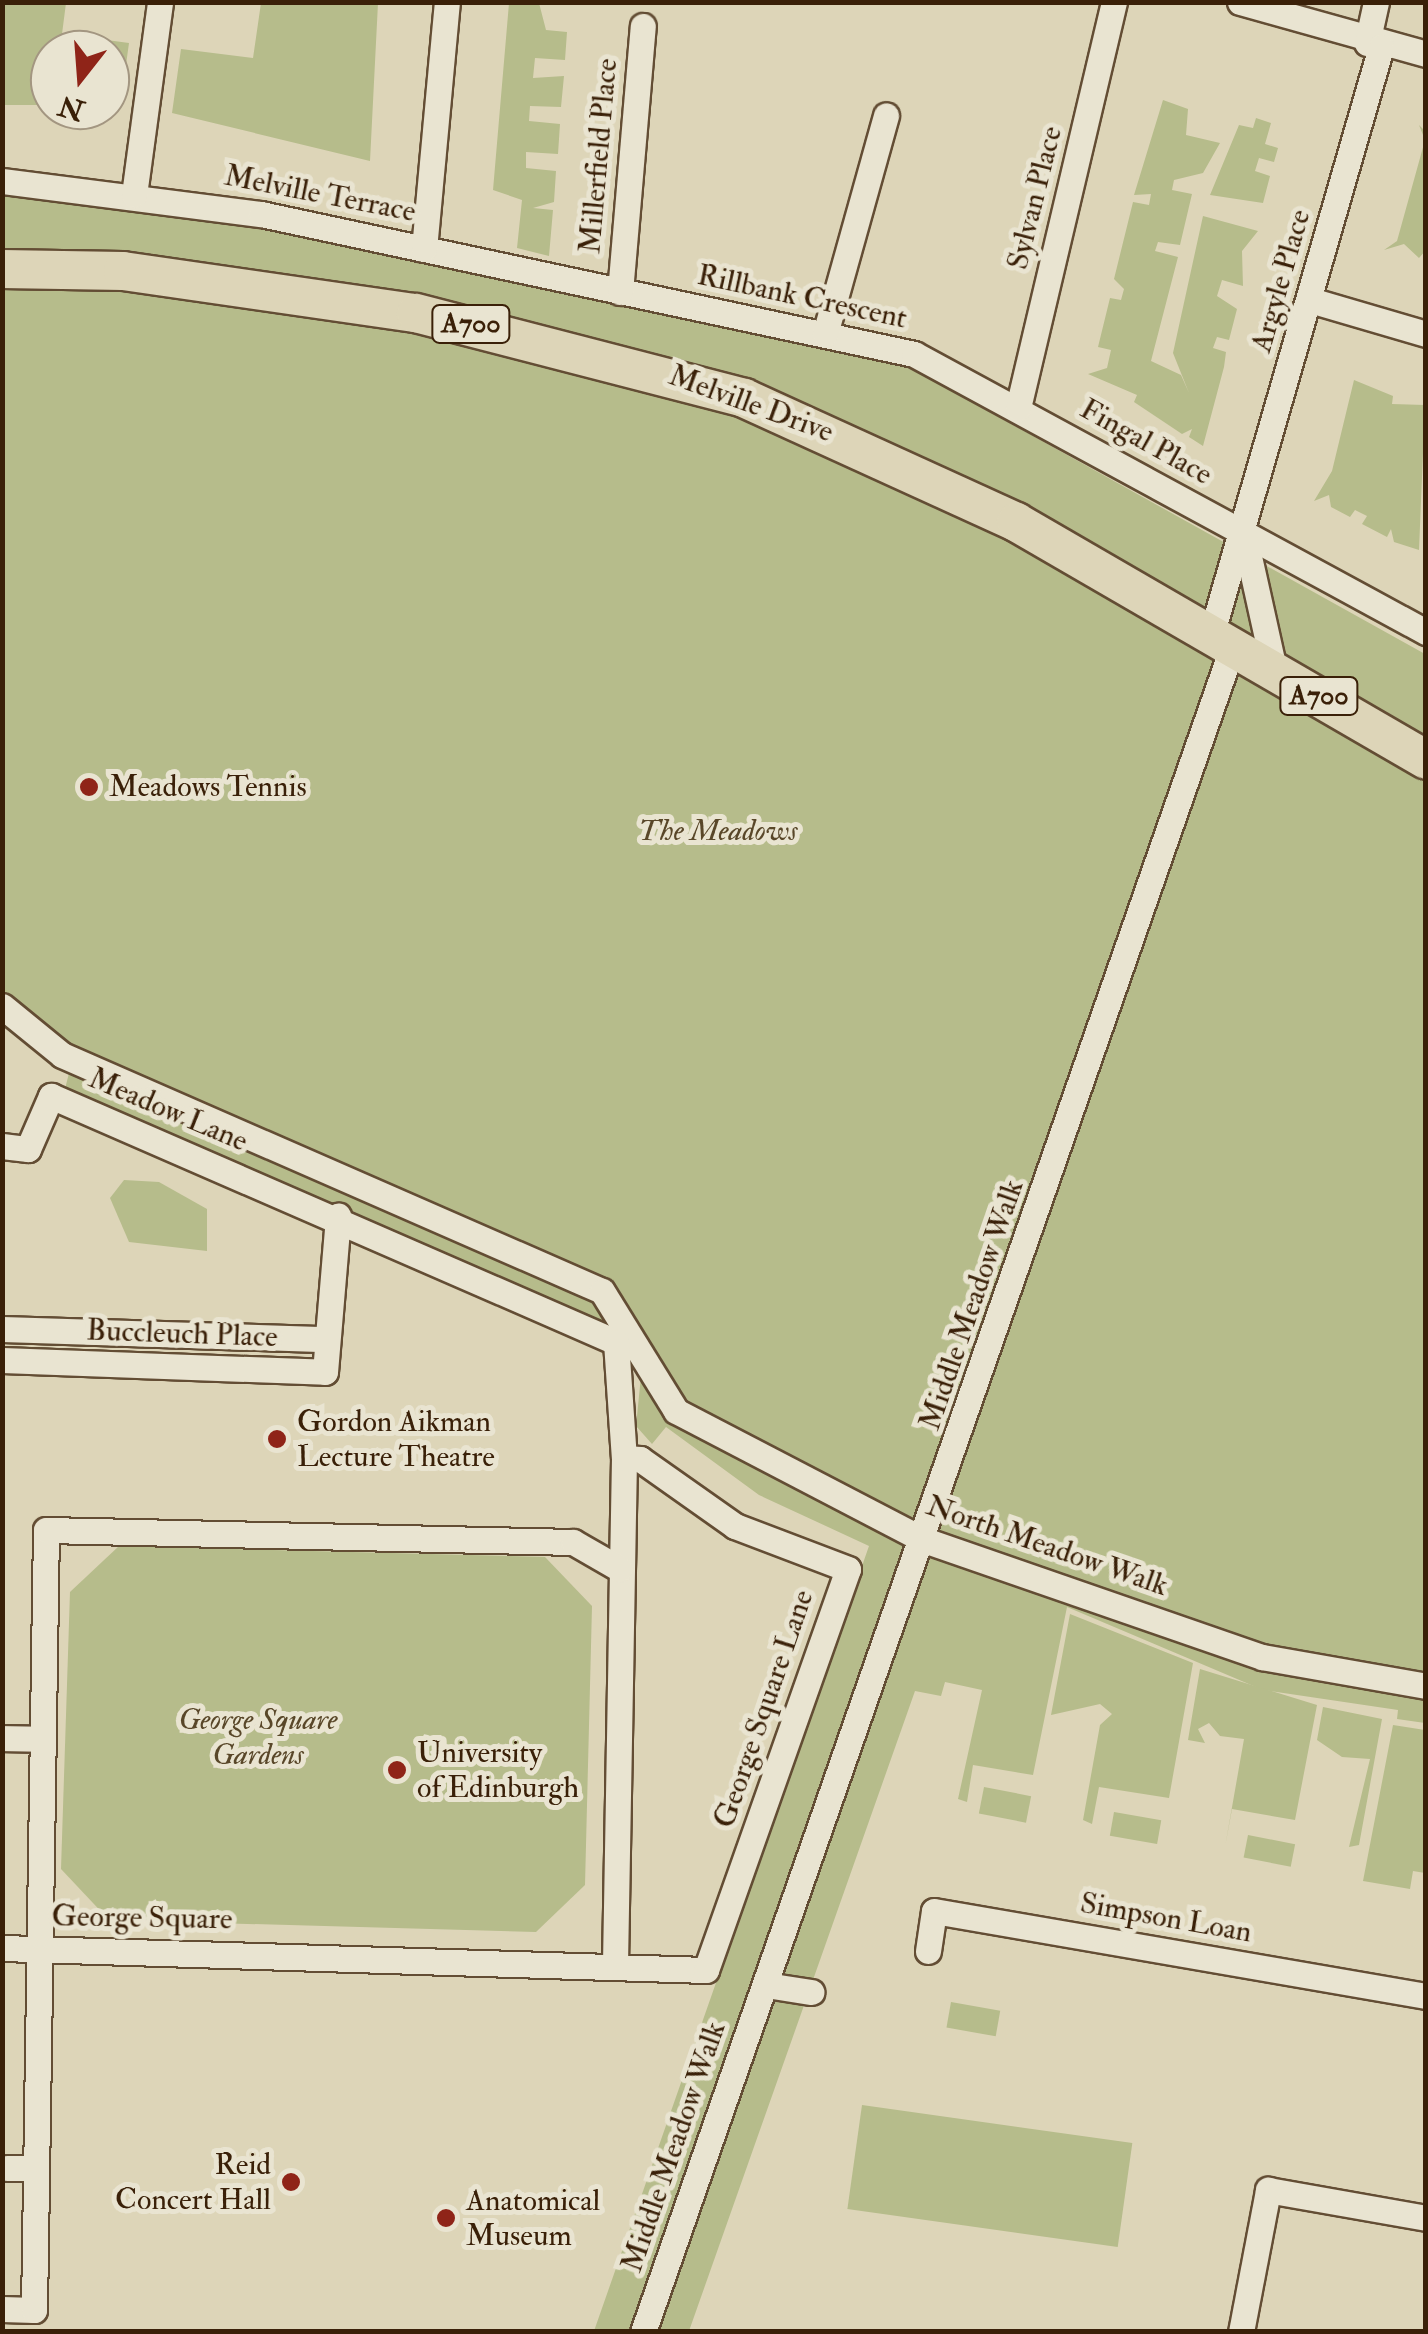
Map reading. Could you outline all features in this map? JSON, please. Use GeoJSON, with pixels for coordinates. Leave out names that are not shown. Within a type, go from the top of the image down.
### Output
{"type":"FeatureCollection","features":[{"type":"Feature","properties":{"kind":"main road","name":"Melville Drive"},"geometry":{"type":"LineString","coordinates":[[2,270],[264,288],[643,365],[834,434],[1222,639],[1426,760]]}},
{"type":"Feature","properties":{"kind":"street"},"geometry":{"type":"LineString","coordinates":[[134,196],[160,2]]}},
{"type":"Feature","properties":{"kind":"street"},"geometry":{"type":"LineString","coordinates":[[424,248],[447,2]]}},
{"type":"Feature","properties":{"kind":"street","name":"Sylvan Place"},"geometry":{"type":"LineString","coordinates":[[1018,408],[1114,2]]}},
{"type":"Feature","properties":{"kind":"street"},"geometry":{"type":"LineString","coordinates":[[1240,2],[1374,45],[1426,54]]}},
{"type":"Feature","properties":{"kind":"street","name":"Argyle Place"},"geometry":{"type":"LineString","coordinates":[[1222,639],[1244,534],[1310,300],[1374,45],[1376,2]]}},
{"type":"Feature","properties":{"kind":"street","name":"Millerfield Place"},"geometry":{"type":"LineString","coordinates":[[620,292],[643,26]]}},
{"type":"Feature","properties":{"kind":"street"},"geometry":{"type":"LineString","coordinates":[[825,334],[886,115]]}},
{"type":"Feature","properties":{"kind":"street","name":"Melville Terrace"},"geometry":{"type":"LineString","coordinates":[[2,181],[134,196],[424,248],[620,292]]}},
{"type":"Feature","properties":{"kind":"street","name":"Rillbank Crescent"},"geometry":{"type":"LineString","coordinates":[[620,292],[914,354],[1018,408]]}},
{"type":"Feature","properties":{"kind":"street"},"geometry":{"type":"LineString","coordinates":[[1310,300],[1426,334]]}},
{"type":"Feature","properties":{"kind":"street","name":"Fingal Place"},"geometry":{"type":"LineString","coordinates":[[1018,408],[1426,632]]}},
{"type":"Feature","properties":{"kind":"street","name":"Argyle Place"},"geometry":{"type":"LineString","coordinates":[[1244,534],[1274,669]]}},
{"type":"Feature","properties":{"kind":"street","name":"Middle Meadow Walk"},"geometry":{"type":"LineString","coordinates":[[644,2332],[924,1540],[1222,639]]}},
{"type":"Feature","properties":{"kind":"street"},"geometry":{"type":"LineString","coordinates":[[2,1006],[62,1055],[602,1291],[624,1313],[669,1405]]}},
{"type":"Feature","properties":{"kind":"street","name":"Meadow Lane"},"geometry":{"type":"LineString","coordinates":[[2,1146],[28,1149],[51,1096],[338,1216]]}},
{"type":"Feature","properties":{"kind":"street"},"geometry":{"type":"LineString","coordinates":[[338,1216],[611,1336],[623,1395],[624,1458],[615,1962]]}},
{"type":"Feature","properties":{"kind":"street","name":"Buccleuch Place"},"geometry":{"type":"LineString","coordinates":[[2,1360],[325,1372],[338,1216]]}},
{"type":"Feature","properties":{"kind":"street","name":"Buccleuch Place"},"geometry":{"type":"LineString","coordinates":[[2,1329],[327,1339]]}},
{"type":"Feature","properties":{"kind":"street","name":"North Meadow Walk"},"geometry":{"type":"LineString","coordinates":[[623,1395],[669,1405],[924,1540],[1248,1653],[1426,1686]]}},
{"type":"Feature","properties":{"kind":"street","name":"George Square Lane"},"geometry":{"type":"LineString","coordinates":[[615,1962],[706,1970],[848,1569],[735,1526],[640,1459],[624,1458]]}},
{"type":"Feature","properties":{"kind":"street","name":"George Square"},"geometry":{"type":"LineString","coordinates":[[615,1962],[36,1948],[46,1530],[572,1542],[620,1570]]}},
{"type":"Feature","properties":{"kind":"street"},"geometry":{"type":"LineString","coordinates":[[2,1738],[41,1739]]}},
{"type":"Feature","properties":{"kind":"street","name":"Simpson Loan"},"geometry":{"type":"LineString","coordinates":[[928,1951],[934,1911],[1426,1996]]}},
{"type":"Feature","properties":{"kind":"street"},"geometry":{"type":"LineString","coordinates":[[2,1948],[36,1948],[32,2130],[20,2168],[34,2310],[2,2309]]}},
{"type":"Feature","properties":{"kind":"street"},"geometry":{"type":"LineString","coordinates":[[766,1985],[811,1992]]}},
{"type":"Feature","properties":{"kind":"street"},"geometry":{"type":"LineString","coordinates":[[1241,2332],[1268,2190],[1426,2218]]}},
{"type":"Feature","properties":{"kind":"green space"},"geometry":{"type":"Polygon","coordinates":[[[2,3],[66,3],[63,30],[30,30],[30,105],[3,105],[2,3]]]}},
{"type":"Feature","properties":{"kind":"green space"},"geometry":{"type":"Polygon","coordinates":[[[261,3],[378,3],[370,161],[172,113],[181,49],[253,58],[261,3]]]}},
{"type":"Feature","properties":{"kind":"green space"},"geometry":{"type":"Polygon","coordinates":[[[509,3],[539,3],[546,30],[567,32],[565,60],[535,58],[533,78],[564,76],[561,107],[530,106],[529,121],[560,124],[558,154],[526,152],[526,168],[556,171],[554,202],[533,208],[553,210],[549,256],[517,248],[522,200],[493,190],[509,3]]]}},
{"type":"Feature","properties":{"kind":"green space"},"geometry":{"type":"Polygon","coordinates":[[[1163,100],[1188,109],[1186,135],[1220,143],[1203,173],[1174,180],[1172,190],[1192,194],[1180,245],[1158,242],[1155,251],[1178,257],[1151,361],[1181,375],[1189,393],[1173,353],[1203,216],[1258,231],[1242,251],[1243,286],[1222,280],[1217,296],[1237,309],[1229,340],[1217,337],[1213,348],[1226,352],[1203,446],[1189,437],[1192,429],[1182,434],[1134,402],[1137,395],[1088,374],[1107,368],[1111,350],[1098,347],[1110,298],[1121,300],[1124,289],[1114,279],[1133,202],[1149,205],[1151,194],[1134,195],[1163,100]]]}},
{"type":"Feature","properties":{"kind":"green space"},"geometry":{"type":"Polygon","coordinates":[[[1256,118],[1271,123],[1265,144],[1278,148],[1274,162],[1259,158],[1255,171],[1270,176],[1263,203],[1210,195],[1239,125],[1253,128],[1256,118]]]}},
{"type":"Feature","properties":{"kind":"green space"},"geometry":{"type":"Polygon","coordinates":[[[1419,125],[1425,131],[1426,250],[1419,258],[1404,244],[1384,250],[1397,241],[1425,140],[1419,125]]]}},
{"type":"Feature","properties":{"kind":"green space","name":"The Meadows"},"geometry":{"type":"Polygon","coordinates":[[[3,191],[261,221],[898,361],[1425,654],[1425,1723],[1397,1719],[1398,1710],[1263,1690],[1067,1607],[1033,1775],[973,1765],[967,1802],[958,1799],[982,1690],[945,1682],[941,1696],[915,1691],[689,2331],[594,2331],[869,1546],[759,1495],[666,1427],[652,1444],[636,1426],[641,1376],[618,1330],[65,1089],[69,1073],[3,1026],[3,191]]]}},
{"type":"Feature","properties":{"kind":"green space"},"geometry":{"type":"Polygon","coordinates":[[[1354,380],[1393,396],[1392,404],[1425,405],[1419,550],[1394,542],[1391,529],[1387,537],[1362,524],[1367,516],[1355,510],[1350,517],[1331,507],[1329,495],[1314,501],[1332,471],[1354,380]]]}},
{"type":"Feature","properties":{"kind":"green space"},"geometry":{"type":"Polygon","coordinates":[[[124,1180],[159,1182],[207,1209],[207,1251],[129,1242],[110,1198],[124,1180]]]}},
{"type":"Feature","properties":{"kind":"green space","name":"George Square Gardens"},"geometry":{"type":"Polygon","coordinates":[[[119,1546],[545,1557],[592,1606],[585,1885],[536,1932],[109,1920],[61,1869],[70,1592],[119,1546]]]}},
{"type":"Feature","properties":{"kind":"green space"},"geometry":{"type":"Polygon","coordinates":[[[1070,1614],[1193,1663],[1169,1798],[1099,1787],[1092,1824],[1083,1820],[1100,1725],[1112,1714],[1100,1704],[1051,1715],[1070,1614]]]}},
{"type":"Feature","properties":{"kind":"green space"},"geometry":{"type":"Polygon","coordinates":[[[1200,1669],[1317,1705],[1295,1820],[1232,1809],[1225,1847],[1244,1739],[1220,1736],[1209,1723],[1198,1729],[1205,1743],[1188,1740],[1200,1669]]]}},
{"type":"Feature","properties":{"kind":"green space"},"geometry":{"type":"Polygon","coordinates":[[[1323,1707],[1382,1719],[1359,1845],[1349,1847],[1370,1759],[1342,1757],[1317,1740],[1323,1707]]]}},
{"type":"Feature","properties":{"kind":"green space"},"geometry":{"type":"Polygon","coordinates":[[[1393,1725],[1425,1730],[1425,1873],[1413,1871],[1410,1889],[1363,1881],[1393,1725]]]}},
{"type":"Feature","properties":{"kind":"green space"},"geometry":{"type":"Polygon","coordinates":[[[984,1787],[1031,1796],[1026,1823],[979,1814],[984,1787]]]}},
{"type":"Feature","properties":{"kind":"green space"},"geometry":{"type":"Polygon","coordinates":[[[1114,1812],[1161,1820],[1157,1844],[1110,1836],[1114,1812]]]}},
{"type":"Feature","properties":{"kind":"green space"},"geometry":{"type":"Polygon","coordinates":[[[1248,1835],[1295,1844],[1291,1867],[1244,1858],[1248,1835]]]}},
{"type":"Feature","properties":{"kind":"green space"},"geometry":{"type":"Polygon","coordinates":[[[951,2002],[1000,2011],[996,2036],[946,2028],[951,2002]]]}},
{"type":"Feature","properties":{"kind":"green space"},"geometry":{"type":"Polygon","coordinates":[[[862,2105],[1132,2143],[1118,2247],[847,2209],[862,2105]]]}},
{"type":"Feature","properties":{"kind":"place","name":"Meadows Tennis"},"geometry":{"type":"Point","coordinates":[89,787]}},
{"type":"Feature","properties":{"kind":"place","name":"Gordon Aikman Lecture Theatre"},"geometry":{"type":"Point","coordinates":[277,1439]}},
{"type":"Feature","properties":{"kind":"place","name":"University of Edinburgh"},"geometry":{"type":"Point","coordinates":[397,1770]}},
{"type":"Feature","properties":{"kind":"place","name":"Reid Concert Hall"},"geometry":{"type":"Point","coordinates":[291,2182]}},
{"type":"Feature","properties":{"kind":"place","name":"Anatomical Museum"},"geometry":{"type":"Point","coordinates":[446,2218]}}]}
